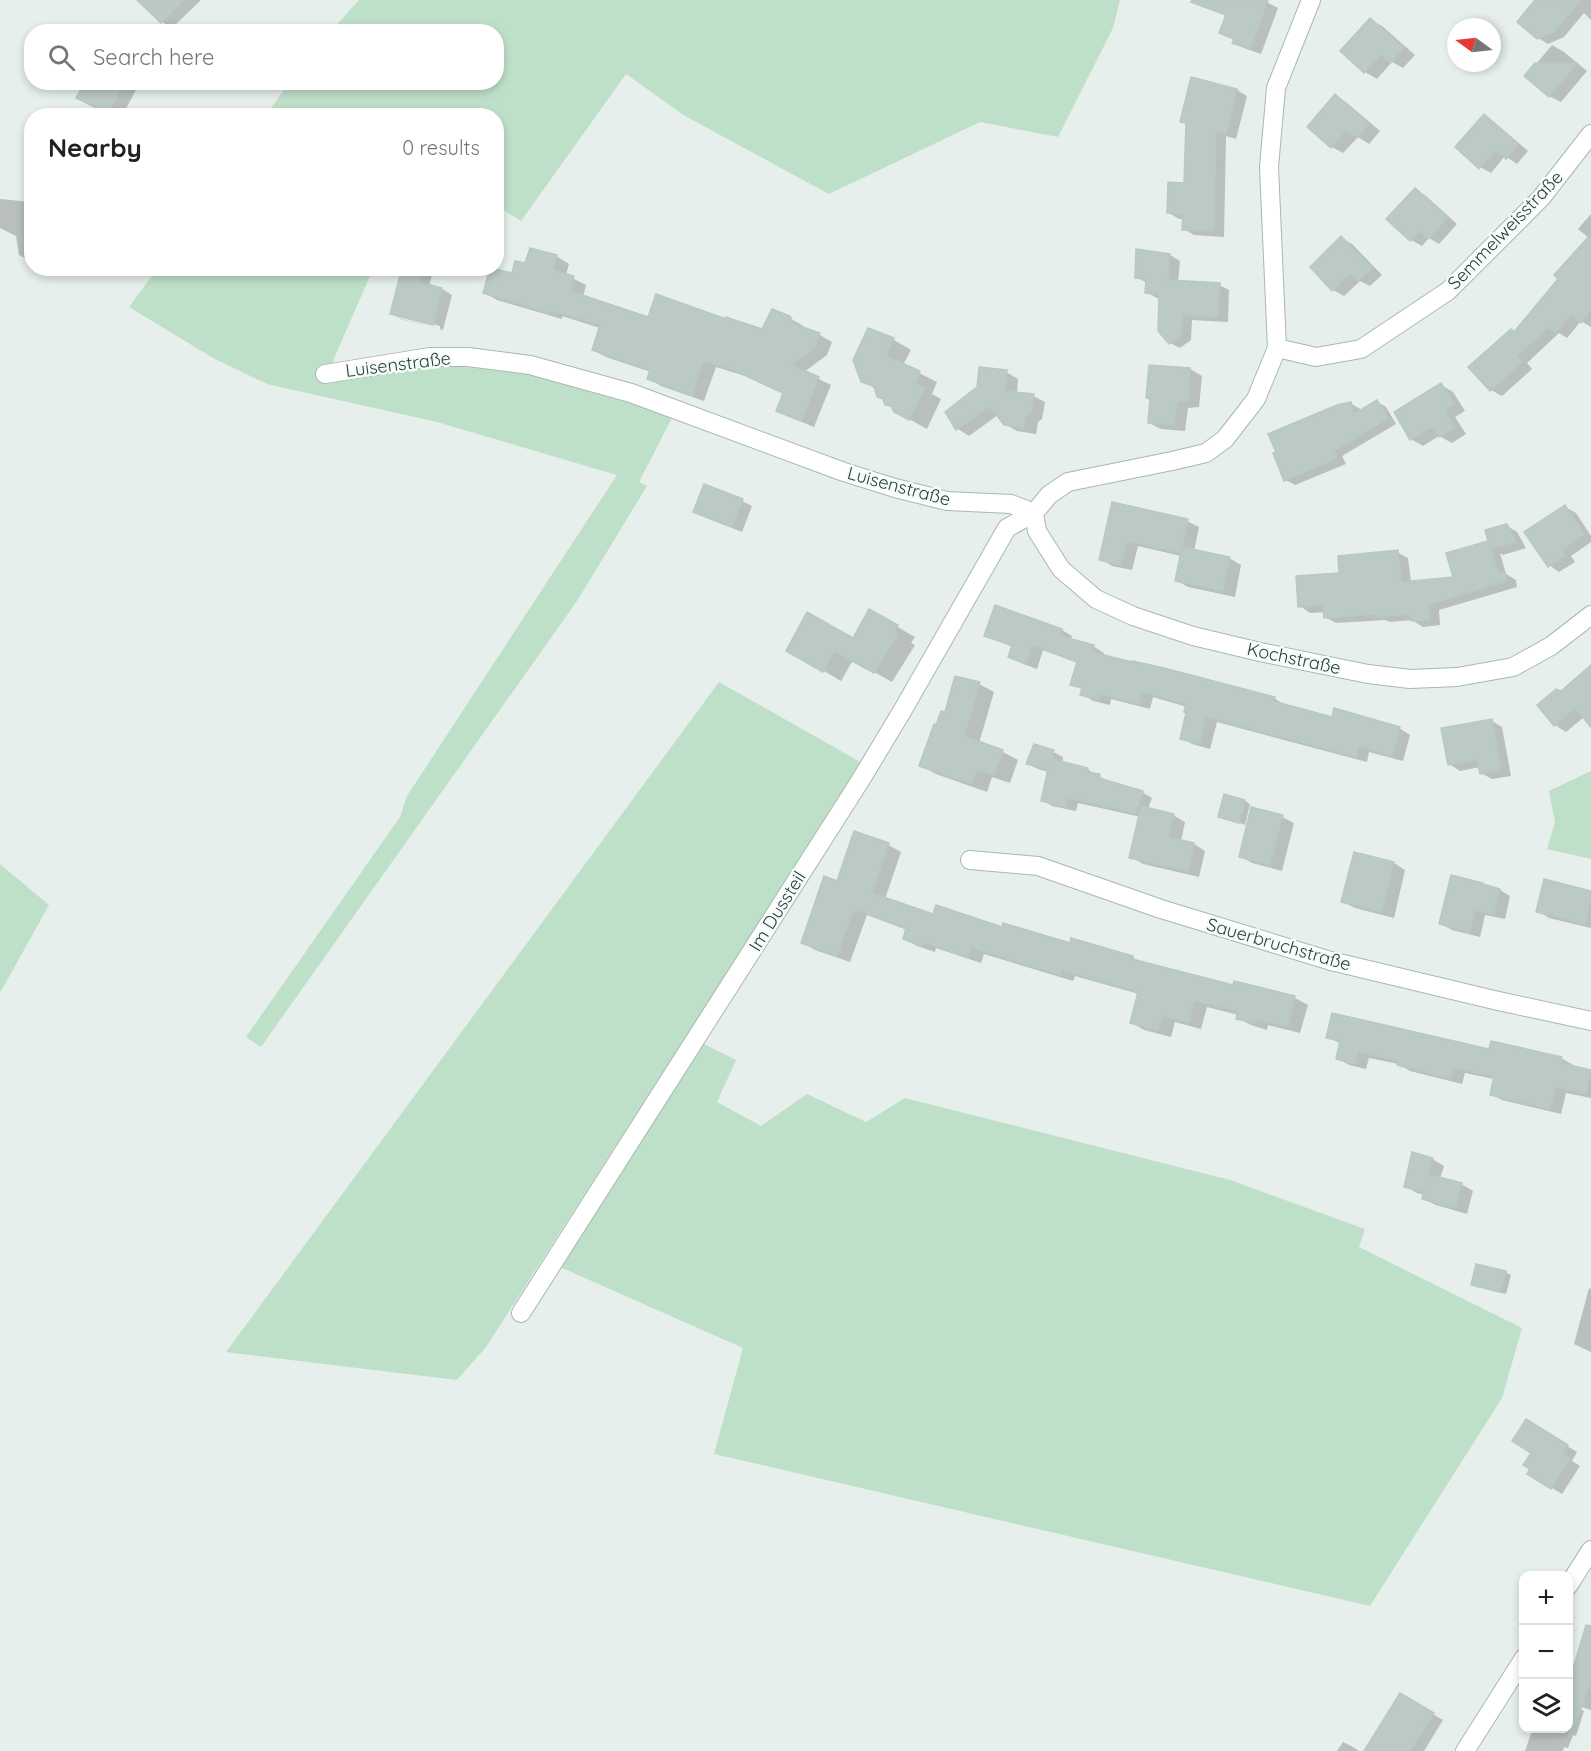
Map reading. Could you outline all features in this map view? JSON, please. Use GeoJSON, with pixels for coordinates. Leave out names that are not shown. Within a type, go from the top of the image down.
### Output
{"type":"FeatureCollection","features":[{"type":"Feature","properties":{"kind":"street"},"geometry":{"type":"LineString","coordinates":[[1034,513],[1049,495],[1068,482],[1206,453],[1225,439],[1256,399],[1277,348],[1269,167],[1276,88],[1311,0]]}},
{"type":"Feature","properties":{"kind":"street","name":"Semmelweisstraße"},"geometry":{"type":"LineString","coordinates":[[1277,348],[1316,357],[1361,349],[1448,291],[1540,198],[1591,134]]}},
{"type":"Feature","properties":{"kind":"street","name":"Luisenstraße"},"geometry":{"type":"LineString","coordinates":[[325,374],[429,357],[468,357],[530,365],[631,393],[844,472],[895,488],[947,501],[1011,504],[1034,513]]}},
{"type":"Feature","properties":{"kind":"street","name":"Kochstraße"},"geometry":{"type":"LineString","coordinates":[[1034,513],[1037,531],[1061,569],[1096,599],[1133,616],[1193,636],[1368,674],[1410,679],[1457,677],[1513,667],[1551,646],[1591,615]]}},
{"type":"Feature","properties":{"kind":"street","name":"Im Dussteil"},"geometry":{"type":"LineString","coordinates":[[520,1313],[902,713],[1007,528],[1034,513]]}},
{"type":"Feature","properties":{"kind":"street","name":"Sauerbruchstraße"},"geometry":{"type":"LineString","coordinates":[[970,860],[1038,866],[1161,909],[1331,961],[1591,1021]]}},
{"type":"Feature","properties":{"kind":"street"},"geometry":{"type":"LineString","coordinates":[[1573,1579],[1591,1550]]}},
{"type":"Feature","properties":{"kind":"street"},"geometry":{"type":"LineString","coordinates":[[1465,1751],[1519,1666]]}},
{"type":"Feature","properties":{"kind":"green space"},"geometry":{"type":"Polygon","coordinates":[[[359,0],[1120,0],[1113,28],[1058,137],[980,122],[829,194],[685,116],[626,74],[521,221],[504,210],[504,108],[271,108],[284,90],[504,90],[504,24],[337,24],[359,0]]]}},
{"type":"Feature","properties":{"kind":"green space"},"geometry":{"type":"Polygon","coordinates":[[[152,276],[370,276],[333,361],[334,378],[433,364],[526,373],[673,416],[639,482],[647,486],[577,601],[261,1047],[246,1037],[400,817],[407,796],[617,475],[437,422],[267,384],[213,358],[129,307],[152,276]]]}},
{"type":"Feature","properties":{"kind":"green space"},"geometry":{"type":"Polygon","coordinates":[[[719,682],[862,763],[486,1347],[457,1380],[226,1352],[719,682]]]}},
{"type":"Feature","properties":{"kind":"green space"},"geometry":{"type":"Polygon","coordinates":[[[1591,771],[1591,859],[1547,849],[1555,822],[1549,791],[1591,771]]]}},
{"type":"Feature","properties":{"kind":"green space"},"geometry":{"type":"Polygon","coordinates":[[[0,864],[49,905],[0,993],[0,864]]]}},
{"type":"Feature","properties":{"kind":"green space"},"geometry":{"type":"Polygon","coordinates":[[[700,1042],[736,1060],[717,1102],[761,1126],[807,1094],[866,1122],[905,1098],[1230,1180],[1365,1229],[1359,1247],[1522,1328],[1502,1398],[1370,1606],[714,1454],[743,1348],[560,1267],[700,1042]]]}},
{"type":"Feature","properties":{"kind":"building"},"geometry":{"type":"Polygon","coordinates":[[[137,0],[184,0],[161,23],[137,0]]]}},
{"type":"Feature","properties":{"kind":"building"},"geometry":{"type":"Polygon","coordinates":[[[1192,0],[1268,0],[1250,49],[1232,43],[1234,39],[1219,33],[1226,15],[1191,2],[1192,0]]]}},
{"type":"Feature","properties":{"kind":"building"},"geometry":{"type":"Polygon","coordinates":[[[1535,0],[1581,0],[1554,32],[1537,39],[1517,22],[1535,0]]]}},
{"type":"Feature","properties":{"kind":"building"},"geometry":{"type":"Polygon","coordinates":[[[1370,18],[1404,48],[1390,63],[1381,54],[1364,73],[1340,51],[1370,18]]]}},
{"type":"Feature","properties":{"kind":"building"},"geometry":{"type":"Polygon","coordinates":[[[1535,63],[1577,63],[1549,97],[1524,76],[1535,63]]]}},
{"type":"Feature","properties":{"kind":"building"},"geometry":{"type":"Polygon","coordinates":[[[1191,77],[1237,89],[1226,134],[1216,131],[1214,231],[1182,230],[1183,214],[1167,213],[1168,182],[1184,183],[1186,123],[1180,122],[1191,77]]]}},
{"type":"Feature","properties":{"kind":"building"},"geometry":{"type":"Polygon","coordinates":[[[80,90],[120,90],[111,108],[96,108],[76,98],[80,90]]]}},
{"type":"Feature","properties":{"kind":"building"},"geometry":{"type":"Polygon","coordinates":[[[1335,94],[1369,124],[1357,138],[1346,130],[1331,148],[1307,127],[1335,94]]]}},
{"type":"Feature","properties":{"kind":"building"},"geometry":{"type":"Polygon","coordinates":[[[1484,114],[1518,144],[1506,159],[1496,150],[1479,169],[1455,147],[1484,114]]]}},
{"type":"Feature","properties":{"kind":"building"},"geometry":{"type":"Polygon","coordinates":[[[1415,188],[1448,217],[1428,239],[1419,231],[1410,241],[1386,219],[1415,188]]]}},
{"type":"Feature","properties":{"kind":"building"},"geometry":{"type":"Polygon","coordinates":[[[1591,234],[1591,310],[1581,323],[1571,314],[1555,333],[1549,327],[1517,356],[1522,362],[1490,391],[1468,367],[1511,329],[1514,332],[1558,279],[1554,275],[1591,234]]]}},
{"type":"Feature","properties":{"kind":"building"},"geometry":{"type":"Polygon","coordinates":[[[1341,236],[1372,268],[1358,281],[1350,273],[1332,291],[1310,267],[1341,236]]]}},
{"type":"Feature","properties":{"kind":"building"},"geometry":{"type":"Polygon","coordinates":[[[530,248],[557,255],[553,270],[574,276],[570,291],[648,317],[656,294],[762,329],[772,309],[790,316],[794,324],[820,333],[814,348],[792,365],[819,377],[801,421],[776,411],[783,393],[731,369],[703,361],[692,395],[647,379],[650,370],[592,350],[600,325],[550,310],[549,313],[483,293],[488,276],[504,276],[504,271],[512,273],[515,261],[525,263],[530,248]]]}},
{"type":"Feature","properties":{"kind":"building"},"geometry":{"type":"Polygon","coordinates":[[[1136,249],[1170,254],[1168,280],[1220,283],[1218,317],[1183,315],[1181,334],[1169,344],[1158,331],[1159,294],[1145,293],[1146,279],[1135,278],[1136,249]]]}},
{"type":"Feature","properties":{"kind":"building"},"geometry":{"type":"Polygon","coordinates":[[[400,276],[420,276],[419,282],[442,288],[433,325],[390,314],[400,276]]]}},
{"type":"Feature","properties":{"kind":"building"},"geometry":{"type":"Polygon","coordinates":[[[868,328],[894,338],[886,356],[920,371],[915,384],[925,388],[909,420],[894,412],[891,406],[885,405],[883,399],[877,397],[874,386],[861,382],[853,360],[868,328]]]}},
{"type":"Feature","properties":{"kind":"building"},"geometry":{"type":"Polygon","coordinates":[[[1149,365],[1190,368],[1188,401],[1177,402],[1174,425],[1148,423],[1150,399],[1146,398],[1149,365]]]}},
{"type":"Feature","properties":{"kind":"building"},"geometry":{"type":"Polygon","coordinates":[[[979,367],[1007,370],[1005,391],[1034,394],[1031,412],[1026,416],[1024,428],[1004,425],[990,406],[956,430],[945,412],[977,387],[979,367]]]}},
{"type":"Feature","properties":{"kind":"building"},"geometry":{"type":"Polygon","coordinates":[[[1441,383],[1454,404],[1444,410],[1455,427],[1439,437],[1432,427],[1410,440],[1394,412],[1441,383]]]}},
{"type":"Feature","properties":{"kind":"building"},"geometry":{"type":"Polygon","coordinates":[[[1377,400],[1388,418],[1334,451],[1337,458],[1284,481],[1268,434],[1337,405],[1351,402],[1354,414],[1377,400]]]}},
{"type":"Feature","properties":{"kind":"building"},"geometry":{"type":"Polygon","coordinates":[[[704,484],[743,499],[732,527],[693,512],[704,484]]]}},
{"type":"Feature","properties":{"kind":"building"},"geometry":{"type":"Polygon","coordinates":[[[1112,502],[1188,519],[1181,553],[1127,541],[1121,565],[1099,560],[1112,502]]]}},
{"type":"Feature","properties":{"kind":"building"},"geometry":{"type":"Polygon","coordinates":[[[1565,505],[1584,534],[1561,550],[1565,555],[1548,567],[1524,532],[1565,505]]]}},
{"type":"Feature","properties":{"kind":"building"},"geometry":{"type":"Polygon","coordinates":[[[1507,524],[1516,542],[1491,549],[1498,573],[1505,572],[1507,581],[1428,605],[1430,620],[1411,621],[1410,614],[1324,618],[1323,605],[1298,607],[1296,576],[1339,573],[1338,556],[1398,550],[1401,582],[1453,577],[1446,553],[1488,541],[1485,530],[1507,524]]]}},
{"type":"Feature","properties":{"kind":"building"},"geometry":{"type":"Polygon","coordinates":[[[1182,547],[1230,557],[1223,591],[1175,581],[1182,547]]]}},
{"type":"Feature","properties":{"kind":"building"},"geometry":{"type":"Polygon","coordinates":[[[995,605],[1062,629],[1060,636],[1094,645],[1092,652],[1275,697],[1273,701],[1332,717],[1334,708],[1400,727],[1392,756],[1359,746],[1356,757],[1206,717],[1199,744],[1180,739],[1186,704],[1142,692],[1139,704],[1100,694],[1099,700],[1080,695],[1082,688],[1070,685],[1077,662],[1032,645],[1026,664],[1008,657],[1012,645],[984,636],[995,605]]]}},
{"type":"Feature","properties":{"kind":"building"},"geometry":{"type":"Polygon","coordinates":[[[869,609],[898,625],[894,632],[898,634],[874,673],[834,651],[823,672],[786,651],[807,612],[853,638],[869,609]]]}},
{"type":"Feature","properties":{"kind":"building"},"geometry":{"type":"Polygon","coordinates":[[[1591,665],[1591,727],[1575,708],[1554,726],[1537,705],[1556,689],[1561,691],[1591,665]]]}},
{"type":"Feature","properties":{"kind":"building"},"geometry":{"type":"Polygon","coordinates":[[[955,676],[980,682],[964,736],[1003,750],[994,775],[977,769],[972,784],[919,766],[934,724],[936,725],[941,711],[945,712],[955,676]]]}},
{"type":"Feature","properties":{"kind":"building"},"geometry":{"type":"Polygon","coordinates":[[[1492,719],[1501,770],[1480,774],[1477,760],[1448,765],[1441,728],[1492,719]]]}},
{"type":"Feature","properties":{"kind":"building"},"geometry":{"type":"Polygon","coordinates":[[[1034,744],[1054,750],[1052,759],[1088,768],[1087,772],[1100,774],[1099,778],[1143,791],[1136,813],[1068,798],[1066,807],[1041,801],[1048,769],[1026,764],[1034,744]]]}},
{"type":"Feature","properties":{"kind":"building"},"geometry":{"type":"Polygon","coordinates":[[[1224,794],[1245,800],[1239,823],[1218,817],[1224,794]]]}},
{"type":"Feature","properties":{"kind":"building"},"geometry":{"type":"Polygon","coordinates":[[[1141,806],[1174,814],[1169,837],[1194,843],[1188,871],[1129,858],[1141,806]]]}},
{"type":"Feature","properties":{"kind":"building"},"geometry":{"type":"Polygon","coordinates":[[[1251,807],[1283,815],[1270,865],[1239,857],[1251,807]]]}},
{"type":"Feature","properties":{"kind":"building"},"geometry":{"type":"Polygon","coordinates":[[[854,831],[889,843],[872,893],[933,914],[936,905],[1002,927],[1003,923],[1070,943],[1071,938],[1133,956],[1132,959],[1233,985],[1234,981],[1295,996],[1288,1027],[1256,1019],[1254,1023],[1236,1019],[1238,1011],[1194,1001],[1189,1022],[1162,1016],[1158,1031],[1130,1023],[1138,992],[1062,970],[1060,975],[971,948],[968,957],[923,942],[922,946],[903,939],[906,928],[854,909],[837,956],[801,943],[824,876],[837,881],[854,831]]]}},
{"type":"Feature","properties":{"kind":"building"},"geometry":{"type":"Polygon","coordinates":[[[1354,852],[1394,862],[1382,912],[1341,902],[1354,852]]]}},
{"type":"Feature","properties":{"kind":"building"},"geometry":{"type":"Polygon","coordinates":[[[1451,875],[1500,889],[1494,914],[1475,910],[1470,932],[1439,924],[1451,875]]]}},
{"type":"Feature","properties":{"kind":"building"},"geometry":{"type":"Polygon","coordinates":[[[1544,879],[1591,891],[1585,924],[1536,912],[1544,879]]]}},
{"type":"Feature","properties":{"kind":"building"},"geometry":{"type":"Polygon","coordinates":[[[1332,1013],[1489,1049],[1491,1041],[1562,1057],[1561,1063],[1591,1070],[1586,1094],[1555,1087],[1550,1109],[1490,1095],[1494,1076],[1454,1068],[1451,1079],[1397,1065],[1398,1061],[1358,1052],[1355,1064],[1336,1059],[1340,1041],[1326,1038],[1332,1013]]]}},
{"type":"Feature","properties":{"kind":"building"},"geometry":{"type":"Polygon","coordinates":[[[1412,1152],[1433,1158],[1428,1174],[1462,1183],[1455,1208],[1422,1199],[1425,1184],[1423,1192],[1404,1187],[1412,1152]]]}},
{"type":"Feature","properties":{"kind":"building"},"geometry":{"type":"Polygon","coordinates":[[[1476,1264],[1506,1271],[1500,1292],[1471,1285],[1476,1264]]]}},
{"type":"Feature","properties":{"kind":"building"},"geometry":{"type":"Polygon","coordinates":[[[1526,1419],[1568,1445],[1562,1454],[1570,1459],[1551,1489],[1527,1474],[1530,1469],[1523,1465],[1531,1453],[1512,1441],[1526,1419]]]}},
{"type":"Feature","properties":{"kind":"building"},"geometry":{"type":"Polygon","coordinates":[[[1586,1625],[1591,1626],[1591,1680],[1573,1730],[1573,1679],[1573,1669],[1586,1625]]]}},
{"type":"Feature","properties":{"kind":"building"},"geometry":{"type":"Polygon","coordinates":[[[1400,1693],[1434,1713],[1410,1751],[1364,1751],[1400,1693]]]}}]}
